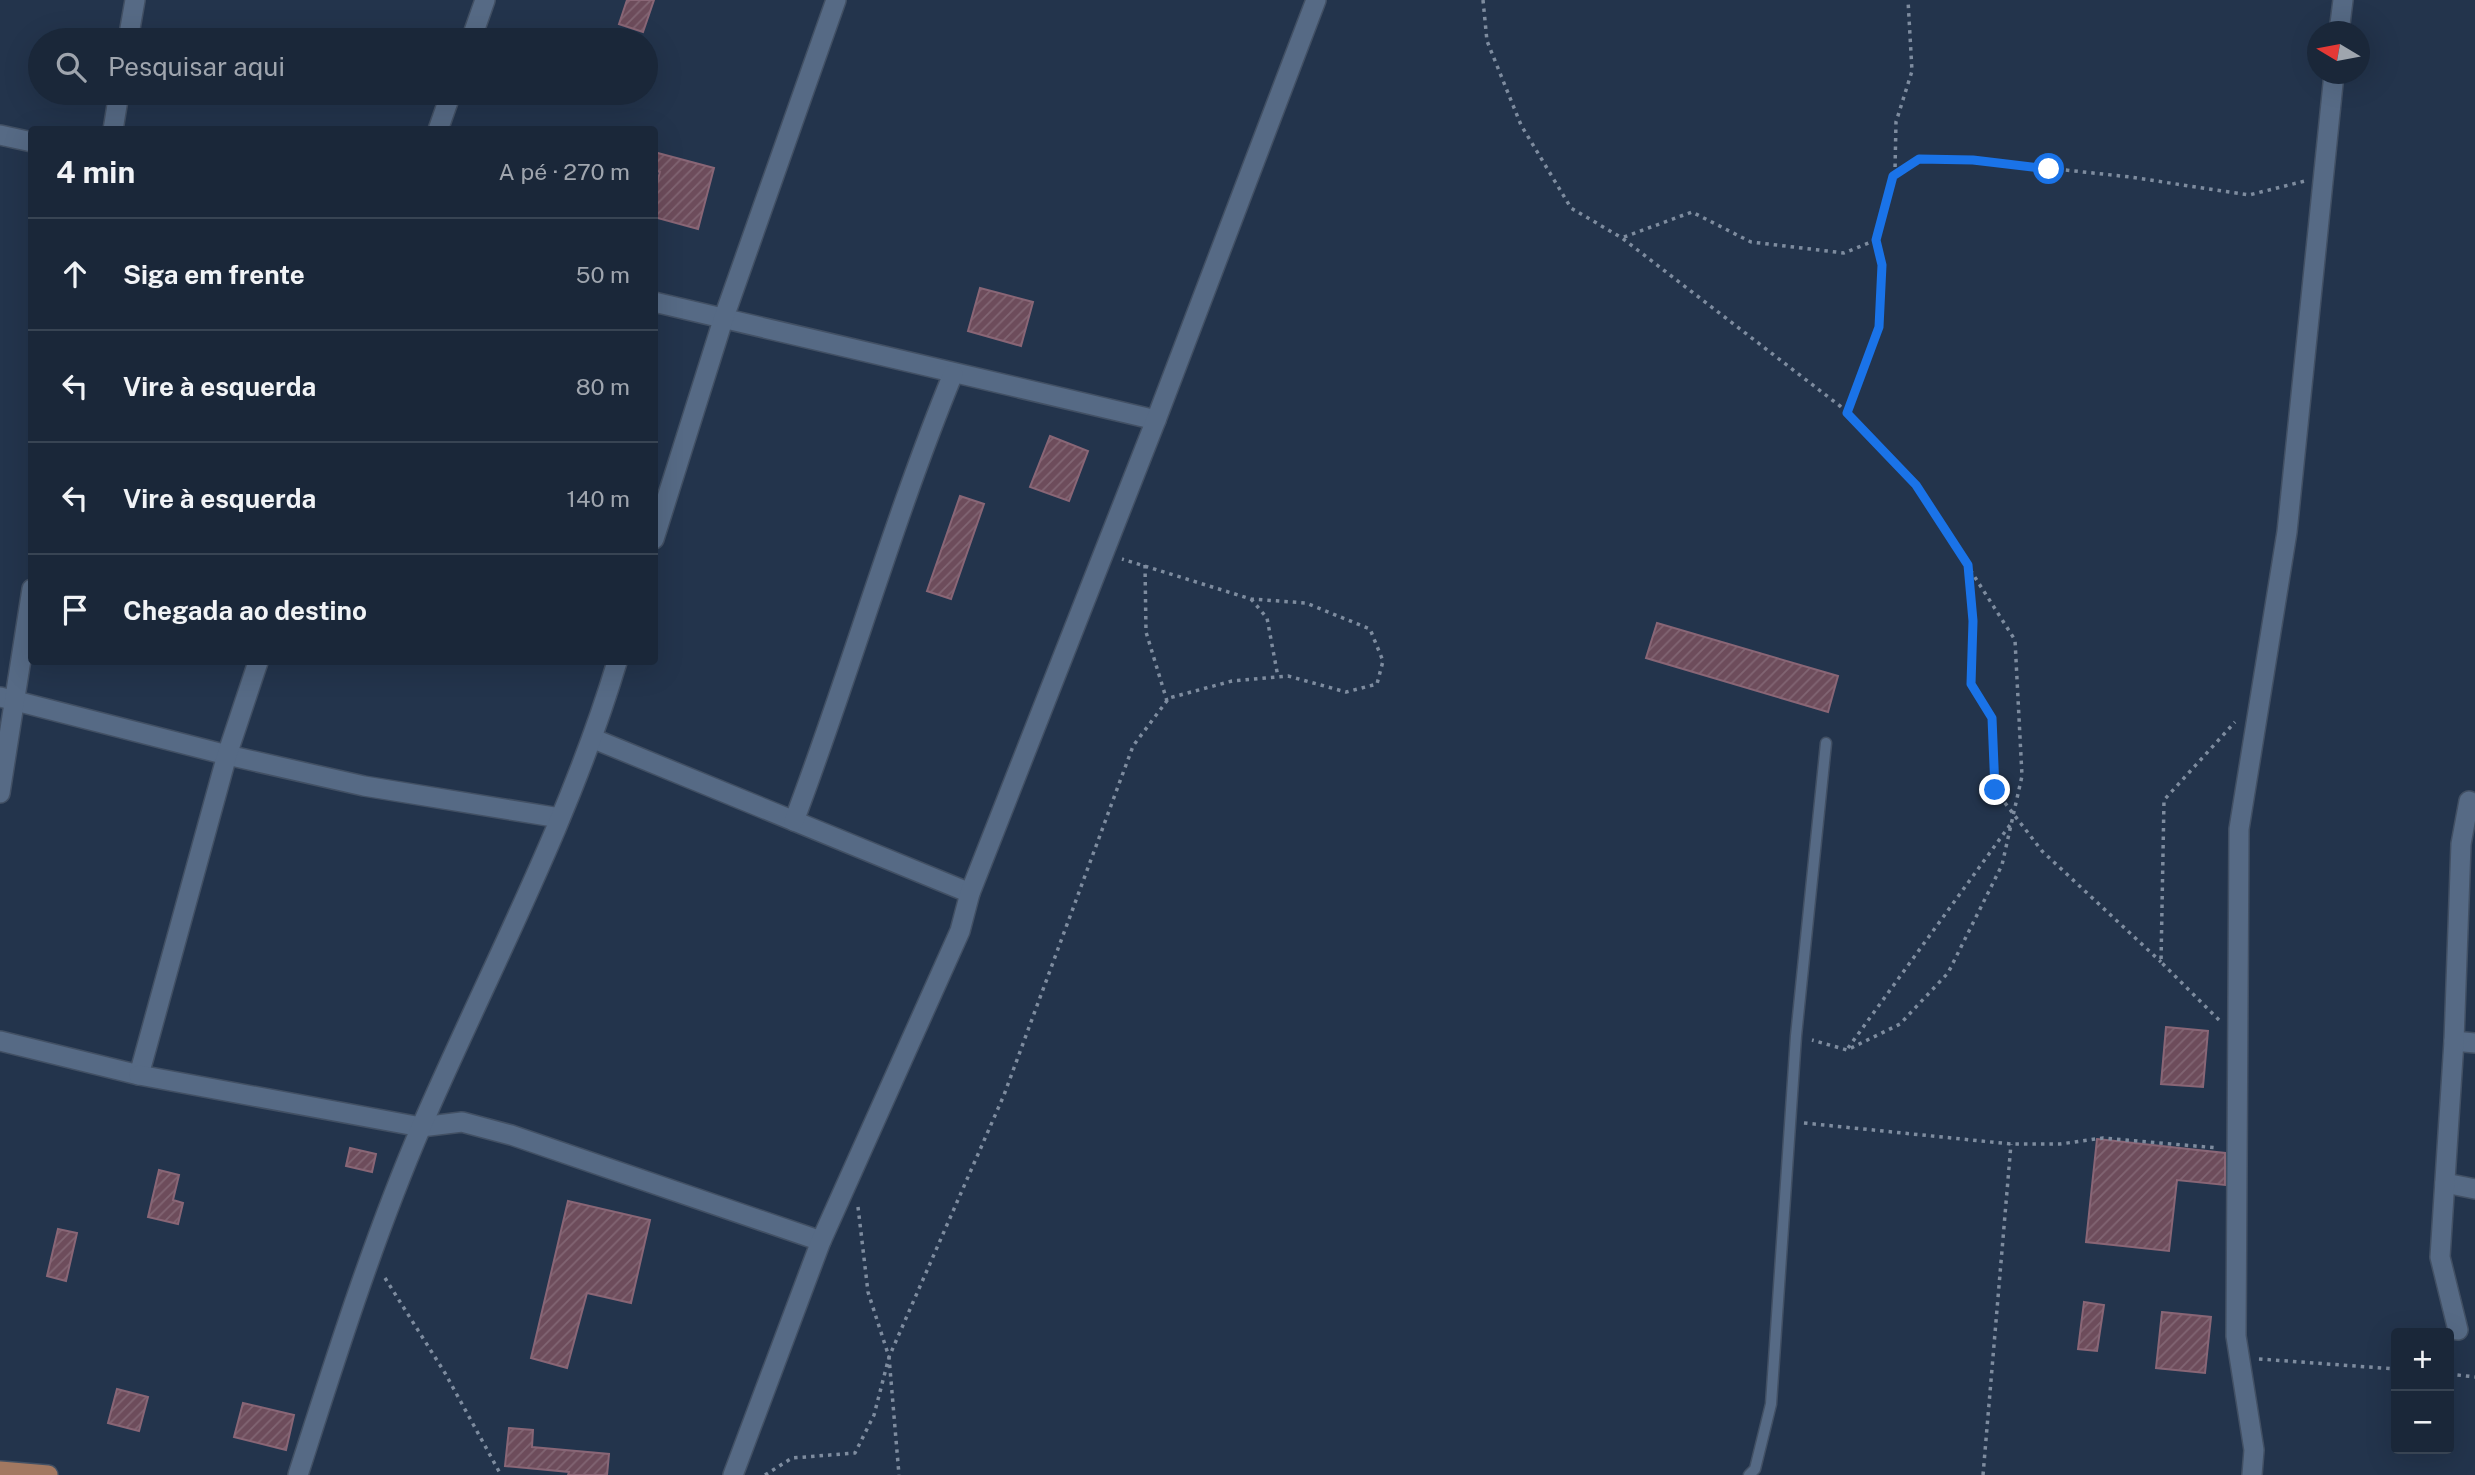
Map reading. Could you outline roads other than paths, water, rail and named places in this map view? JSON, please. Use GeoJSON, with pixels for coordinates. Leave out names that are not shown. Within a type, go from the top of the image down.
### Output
{"type":"FeatureCollection","features":[{"type":"Feature","properties":{"kind":"main road"},"geometry":{"type":"LineString","coordinates":[[0,1471],[48,1475]]}},
{"type":"Feature","properties":{"kind":"street"},"geometry":{"type":"LineString","coordinates":[[130,28],[135,0]]}},
{"type":"Feature","properties":{"kind":"street"},"geometry":{"type":"LineString","coordinates":[[475,28],[485,0]]}},
{"type":"Feature","properties":{"kind":"street"},"geometry":{"type":"LineString","coordinates":[[658,526],[723,320],[836,0]]}},
{"type":"Feature","properties":{"kind":"street"},"geometry":{"type":"LineString","coordinates":[[733,1475],[821,1241],[960,931],[970,894],[1156,420],[1316,0]]}},
{"type":"Feature","properties":{"kind":"street"},"geometry":{"type":"LineString","coordinates":[[2340,21],[2343,0]]}},
{"type":"Feature","properties":{"kind":"street"},"geometry":{"type":"LineString","coordinates":[[2252,1475],[2254,1450],[2236,1336],[2239,829],[2287,532],[2333,84]]}},
{"type":"Feature","properties":{"kind":"street"},"geometry":{"type":"LineString","coordinates":[[114,126],[117,105]]}},
{"type":"Feature","properties":{"kind":"street"},"geometry":{"type":"LineString","coordinates":[[440,126],[447,105]]}},
{"type":"Feature","properties":{"kind":"street"},"geometry":{"type":"LineString","coordinates":[[0,135],[28,141]]}},
{"type":"Feature","properties":{"kind":"street"},"geometry":{"type":"LineString","coordinates":[[658,303],[1156,420]]}},
{"type":"Feature","properties":{"kind":"street"},"geometry":{"type":"LineString","coordinates":[[794,821],[831,723],[909,489],[953,374]]}},
{"type":"Feature","properties":{"kind":"street"},"geometry":{"type":"LineString","coordinates":[[0,793],[8,699],[28,607]]}},
{"type":"Feature","properties":{"kind":"street"},"geometry":{"type":"LineString","coordinates":[[139,1075],[227,755],[257,665]]}},
{"type":"Feature","properties":{"kind":"street"},"geometry":{"type":"LineString","coordinates":[[298,1475],[370,1254],[421,1127],[594,739],[616,665]]}},
{"type":"Feature","properties":{"kind":"street"},"geometry":{"type":"LineString","coordinates":[[8,699],[227,755],[364,786],[560,818]]}},
{"type":"Feature","properties":{"kind":"street"},"geometry":{"type":"LineString","coordinates":[[594,739],[970,894]]}},
{"type":"Feature","properties":{"kind":"street"},"geometry":{"type":"LineString","coordinates":[[2458,1330],[2440,1257],[2454,1041],[2467,907],[2461,844],[2469,802]]}},
{"type":"Feature","properties":{"kind":"street"},"geometry":{"type":"LineString","coordinates":[[0,1041],[139,1075],[421,1127],[462,1122],[511,1135],[821,1241]]}},
{"type":"Feature","properties":{"kind":"street"},"geometry":{"type":"LineString","coordinates":[[2454,1041],[2475,1044]]}},
{"type":"Feature","properties":{"kind":"street"},"geometry":{"type":"LineString","coordinates":[[2445,1184],[2475,1189]]}},
{"type":"Feature","properties":{"kind":"lane"},"geometry":{"type":"LineString","coordinates":[[1749,1475],[1755,1469],[1771,1404],[1796,1036],[1826,743]]}}]}
